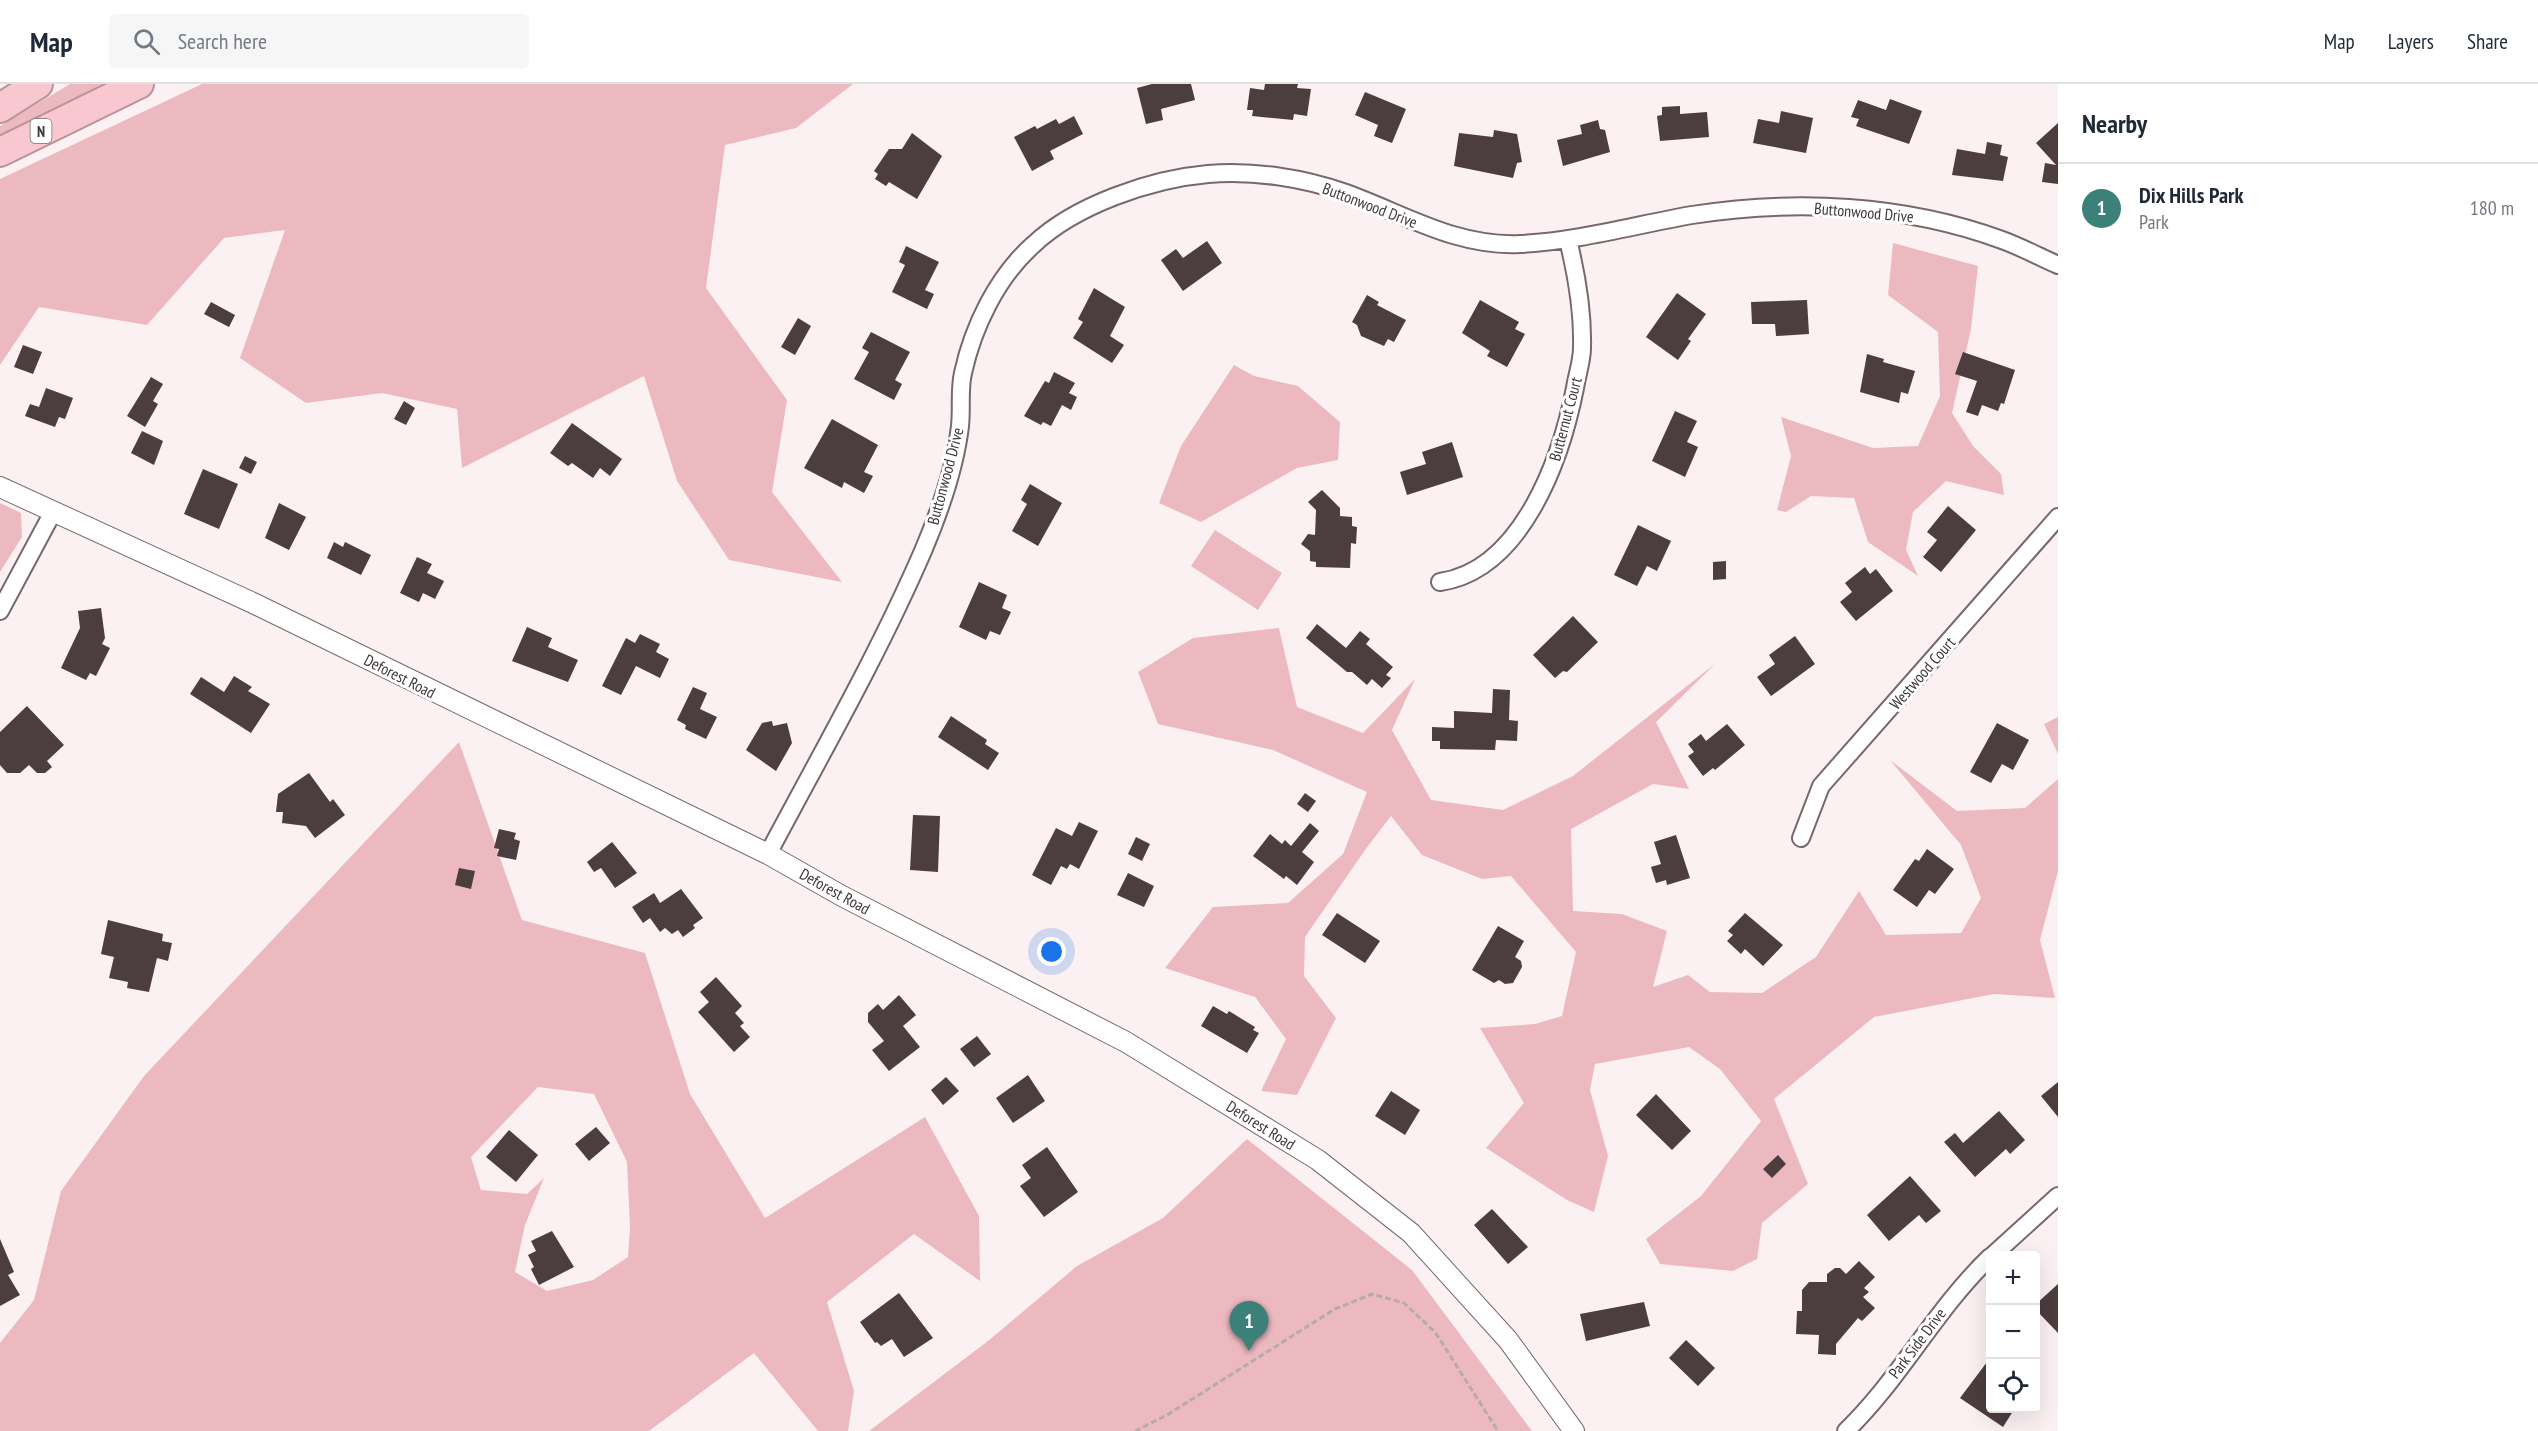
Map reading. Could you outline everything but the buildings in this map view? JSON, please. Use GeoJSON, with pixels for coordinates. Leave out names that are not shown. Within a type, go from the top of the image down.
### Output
{"type":"FeatureCollection","features":[{"type":"Feature","properties":{"kind":"highway"},"geometry":{"type":"LineString","coordinates":[[0,108],[38,84]]}},
{"type":"Feature","properties":{"kind":"highway","name":"N"},"geometry":{"type":"LineString","coordinates":[[0,152],[139,84]]}},
{"type":"Feature","properties":{"kind":"highway"},"geometry":{"type":"LineString","coordinates":[[0,166],[81,111]]}},
{"type":"Feature","properties":{"kind":"street","name":"Buttonwood Drive"},"geometry":{"type":"LineString","coordinates":[[768,854],[882,638],[922,552],[941,504],[951,467],[960,426],[962,376],[975,334],[1009,269],[1035,242],[1069,219],[1112,197],[1160,183],[1209,174],[1254,175],[1302,181],[1345,193],[1430,229],[1469,241],[1515,244],[1568,240],[1697,214],[1760,207],[1822,206],[1876,210],[1936,220],[2003,240],[2058,265]]}},
{"type":"Feature","properties":{"kind":"street","name":"Butternut Court"},"geometry":{"type":"LineString","coordinates":[[1440,582],[1458,580],[1491,560],[1516,531],[1542,493],[1560,451],[1582,350],[1581,293],[1568,240]]}},
{"type":"Feature","properties":{"kind":"street","name":"Deforest Road"},"geometry":{"type":"LineString","coordinates":[[0,487],[253,603],[768,854],[842,896],[1126,1042],[1318,1160],[1411,1233],[1508,1340],[1574,1431]]}},
{"type":"Feature","properties":{"kind":"street"},"geometry":{"type":"LineString","coordinates":[[0,611],[53,512]]}},
{"type":"Feature","properties":{"kind":"street","name":"Westwood Court"},"geometry":{"type":"LineString","coordinates":[[1801,838],[1821,786],[2058,517]]}},
{"type":"Feature","properties":{"kind":"street","name":"Park Side Drive"},"geometry":{"type":"LineString","coordinates":[[1997,1251],[2058,1196]]}},
{"type":"Feature","properties":{"kind":"street","name":"Park Side Drive"},"geometry":{"type":"LineString","coordinates":[[1846,1431],[1872,1406],[1936,1316],[1986,1261]]}},
{"type":"Feature","properties":{"kind":"path"},"geometry":{"type":"LineString","coordinates":[[1136,1431],[1167,1415],[1335,1309],[1372,1294],[1404,1302],[1435,1332],[1498,1431]]}},
{"type":"Feature","properties":{"kind":"shaded area"},"geometry":{"type":"Polygon","coordinates":[[[70,84],[107,84],[0,138],[0,126],[70,84]]]}},
{"type":"Feature","properties":{"kind":"shaded area"},"geometry":{"type":"Polygon","coordinates":[[[202,84],[853,84],[796,128],[725,145],[706,288],[787,400],[772,492],[842,582],[729,560],[677,481],[644,376],[462,468],[457,409],[382,393],[306,403],[240,358],[285,230],[224,238],[147,325],[39,307],[0,365],[0,179],[202,84]]]}},
{"type":"Feature","properties":{"kind":"shaded area"},"geometry":{"type":"Polygon","coordinates":[[[1893,243],[1978,266],[1971,329],[1952,413],[1973,446],[2001,474],[2004,495],[1946,481],[1913,512],[1906,550],[1918,576],[1868,542],[1854,498],[1811,496],[1786,512],[1777,510],[1791,456],[1781,417],[1873,448],[1918,446],[1940,396],[1938,332],[1888,295],[1893,243]]]}},
{"type":"Feature","properties":{"kind":"shaded area"},"geometry":{"type":"Polygon","coordinates":[[[1234,365],[1254,376],[1298,386],[1340,422],[1338,460],[1297,468],[1201,522],[1159,503],[1181,446],[1234,365]]]}},
{"type":"Feature","properties":{"kind":"shaded area"},"geometry":{"type":"Polygon","coordinates":[[[0,503],[21,513],[22,537],[0,572],[0,503]]]}},
{"type":"Feature","properties":{"kind":"shaded area"},"geometry":{"type":"Polygon","coordinates":[[[1215,530],[1282,573],[1258,610],[1191,566],[1215,530]]]}},
{"type":"Feature","properties":{"kind":"shaded area"},"geometry":{"type":"Polygon","coordinates":[[[1279,628],[1297,707],[1363,733],[1415,679],[1392,730],[1431,800],[1503,810],[1573,776],[1716,663],[1656,722],[1689,789],[1653,784],[1571,829],[1573,911],[1622,914],[1667,931],[1653,987],[1688,975],[1710,992],[1762,993],[1816,957],[1859,891],[1886,935],[1961,933],[1981,898],[1961,845],[1890,760],[1957,811],[2025,808],[2058,779],[2058,871],[2040,940],[2055,998],[1994,994],[1874,1017],[1774,1099],[1808,1184],[1762,1223],[1757,1259],[1733,1271],[1660,1264],[1646,1239],[1701,1196],[1761,1121],[1720,1069],[1689,1047],[1595,1064],[1590,1090],[1608,1156],[1594,1212],[1567,1200],[1486,1148],[1524,1103],[1480,1028],[1535,1024],[1562,1016],[1576,952],[1511,876],[1482,879],[1422,855],[1391,816],[1305,937],[1304,976],[1336,1018],[1297,1095],[1261,1091],[1286,1039],[1255,997],[1165,968],[1213,907],[1288,903],[1343,854],[1367,792],[1273,750],[1158,724],[1138,672],[1193,638],[1279,628]]]}},
{"type":"Feature","properties":{"kind":"shaded area"},"geometry":{"type":"Polygon","coordinates":[[[2058,717],[2058,754],[2044,724],[2058,717]]]}},
{"type":"Feature","properties":{"kind":"shaded area"},"geometry":{"type":"Polygon","coordinates":[[[459,742],[522,920],[645,953],[690,1094],[765,1218],[925,1117],[979,1216],[980,1281],[914,1234],[827,1302],[854,1391],[848,1431],[818,1431],[754,1353],[649,1431],[0,1431],[0,1343],[34,1300],[61,1191],[144,1076],[459,742]],[[538,1087],[471,1157],[481,1190],[527,1194],[544,1178],[525,1225],[515,1272],[547,1291],[593,1280],[628,1257],[630,1227],[627,1162],[594,1094],[538,1087]]]}},
{"type":"Feature","properties":{"kind":"shaded area"},"geometry":{"type":"Polygon","coordinates":[[[1247,1139],[1412,1270],[1532,1431],[869,1431],[988,1341],[1077,1266],[1163,1218],[1247,1139]]]}},
{"type":"Feature","properties":{"kind":"place","name":"Dix Hills Park"},"geometry":{"type":"Point","coordinates":[1249,1351]}}]}
